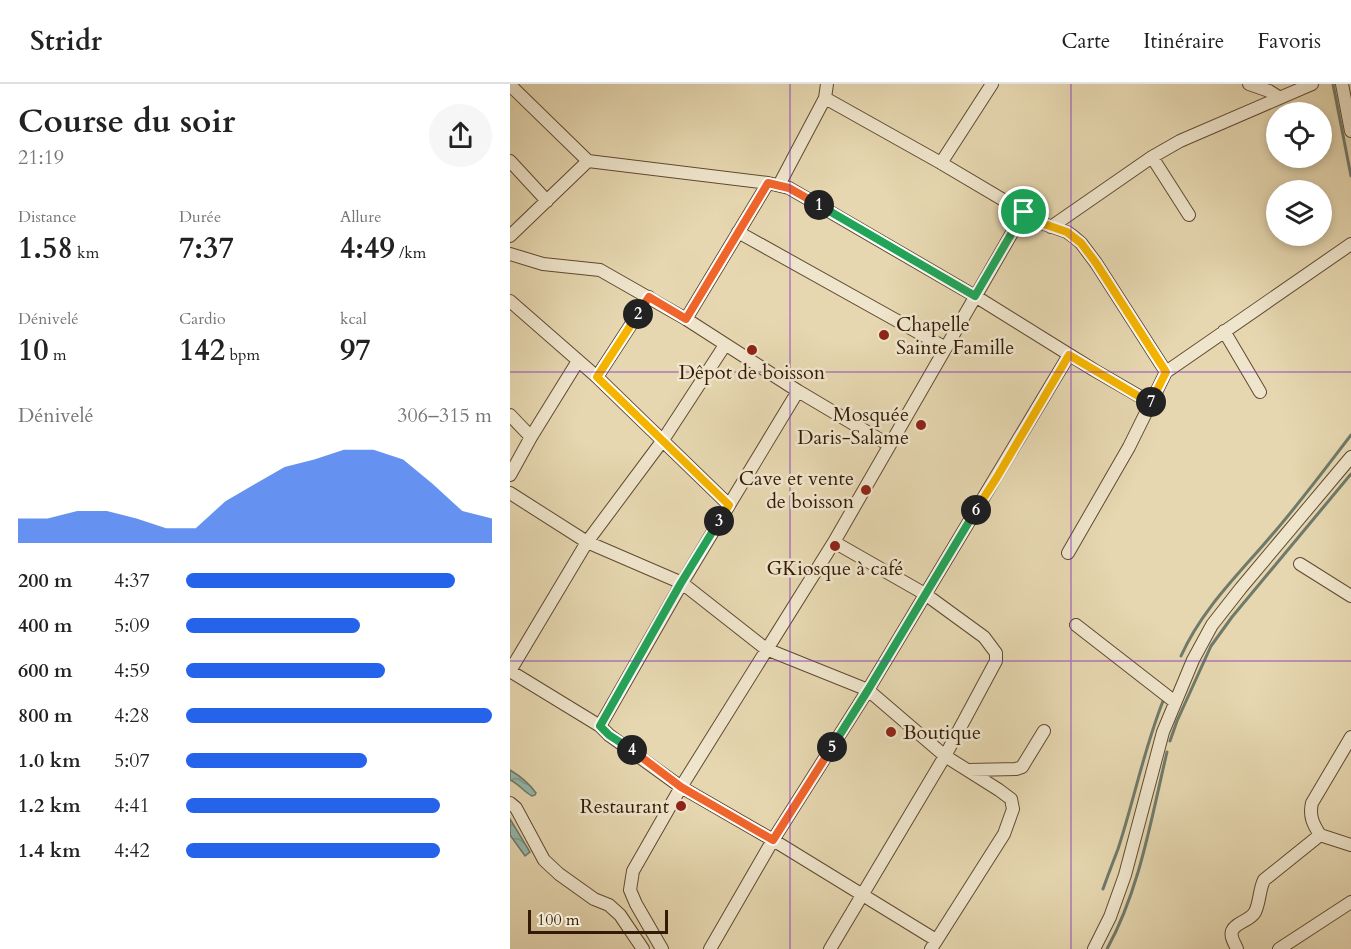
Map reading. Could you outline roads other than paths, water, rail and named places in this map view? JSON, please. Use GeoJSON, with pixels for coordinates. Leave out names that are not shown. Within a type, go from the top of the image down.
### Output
{"type":"FeatureCollection","features":[{"type":"Feature","properties":{"kind":"street"},"geometry":{"type":"LineString","coordinates":[[686,319],[738,232],[773,184],[825,98],[827,84]]}},
{"type":"Feature","properties":{"kind":"street"},"geometry":{"type":"LineString","coordinates":[[941,163],[992,84]]}},
{"type":"Feature","properties":{"kind":"street"},"geometry":{"type":"LineString","coordinates":[[1249,84],[1269,91],[1280,98]]}},
{"type":"Feature","properties":{"kind":"street"},"geometry":{"type":"LineString","coordinates":[[1051,227],[1152,157],[1180,141],[1312,84]]}},
{"type":"Feature","properties":{"kind":"street"},"geometry":{"type":"LineString","coordinates":[[1342,84],[1351,131]]}},
{"type":"Feature","properties":{"kind":"street"},"geometry":{"type":"LineString","coordinates":[[510,85],[588,161],[773,184],[789,188],[975,296],[1150,403]]}},
{"type":"Feature","properties":{"kind":"street"},"geometry":{"type":"LineString","coordinates":[[825,98],[1044,224],[1067,232],[1081,243],[1166,372]]}},
{"type":"Feature","properties":{"kind":"street"},"geometry":{"type":"LineString","coordinates":[[1152,157],[1189,215]]}},
{"type":"Feature","properties":{"kind":"street"},"geometry":{"type":"LineString","coordinates":[[510,161],[547,201]]}},
{"type":"Feature","properties":{"kind":"street"},"geometry":{"type":"LineString","coordinates":[[510,236],[588,161]]}},
{"type":"Feature","properties":{"kind":"street"},"geometry":{"type":"LineString","coordinates":[[662,949],[630,890],[633,872],[681,787],[834,542],[1024,212]]}},
{"type":"Feature","properties":{"kind":"street"},"geometry":{"type":"LineString","coordinates":[[738,232],[946,348]]}},
{"type":"Feature","properties":{"kind":"street"},"geometry":{"type":"LineString","coordinates":[[1068,553],[1129,447],[1166,372],[1351,244]]}},
{"type":"Feature","properties":{"kind":"street"},"geometry":{"type":"LineString","coordinates":[[510,254],[543,264],[600,270],[686,319],[798,391],[889,445]]}},
{"type":"Feature","properties":{"kind":"street"},"geometry":{"type":"LineString","coordinates":[[597,377],[649,297]]}},
{"type":"Feature","properties":{"kind":"street"},"geometry":{"type":"LineString","coordinates":[[510,301],[597,377],[729,505]]}},
{"type":"Feature","properties":{"kind":"street"},"geometry":{"type":"LineString","coordinates":[[1224,331],[1260,392]]}},
{"type":"Feature","properties":{"kind":"street"},"geometry":{"type":"LineString","coordinates":[[510,493],[587,542],[681,583],[766,650],[868,690],[945,756],[1011,800],[1013,808],[1004,834],[933,944],[862,894],[681,787],[600,726],[510,671],[587,542],[663,440],[725,345]]}},
{"type":"Feature","properties":{"kind":"street"},"geometry":{"type":"LineString","coordinates":[[710,949],[773,840],[868,690],[1069,355]]}},
{"type":"Feature","properties":{"kind":"street"},"geometry":{"type":"LineString","coordinates":[[510,475],[578,361]]}},
{"type":"Feature","properties":{"kind":"street"},"geometry":{"type":"LineString","coordinates":[[600,726],[681,583],[798,391]]}},
{"type":"Feature","properties":{"kind":"street"},"geometry":{"type":"LineString","coordinates":[[510,415],[531,437]]}},
{"type":"Feature","properties":{"kind":"street"},"geometry":{"type":"LineString","coordinates":[[1094,949],[1110,917],[1125,875],[1163,732],[1193,660],[1212,626],[1241,588],[1351,458]]}},
{"type":"Feature","properties":{"kind":"street"},"geometry":{"type":"LineString","coordinates":[[830,949],[945,756],[996,661],[996,653],[984,638],[925,594],[834,542]]}},
{"type":"Feature","properties":{"kind":"street"},"geometry":{"type":"LineString","coordinates":[[1300,564],[1351,596]]}},
{"type":"Feature","properties":{"kind":"street"},"geometry":{"type":"LineString","coordinates":[[1076,625],[1175,702]]}},
{"type":"Feature","properties":{"kind":"street"},"geometry":{"type":"LineString","coordinates":[[968,770],[1022,767],[1044,731]]}},
{"type":"Feature","properties":{"kind":"street"},"geometry":{"type":"LineString","coordinates":[[1351,737],[1310,810],[1312,821],[1320,835],[1351,845]]}},
{"type":"Feature","properties":{"kind":"street"},"geometry":{"type":"LineString","coordinates":[[510,803],[516,808],[544,860],[559,874],[594,899],[609,905],[620,915],[643,949]]}},
{"type":"Feature","properties":{"kind":"street"},"geometry":{"type":"LineString","coordinates":[[1238,949],[1232,932],[1234,928],[1251,918],[1256,911],[1260,888],[1264,880],[1320,835]]}},
{"type":"Feature","properties":{"kind":"street"},"geometry":{"type":"LineString","coordinates":[[1279,949],[1351,902]]}},
{"type":"Feature","properties":{"kind":"water"},"geometry":{"type":"Polygon","coordinates":[[[510,770],[527,783],[536,793],[535,795],[532,796],[510,780],[510,770]]]}},
{"type":"Feature","properties":{"kind":"water"},"geometry":{"type":"Polygon","coordinates":[[[510,819],[530,852],[525,856],[510,835],[510,819]]]}},
{"type":"Feature","properties":{"kind":"waterway"},"geometry":{"type":"LineString","coordinates":[[1333,84],[1351,176]]}},
{"type":"Feature","properties":{"kind":"waterway"},"geometry":{"type":"LineString","coordinates":[[1181,656],[1210,608],[1292,512],[1351,435]]}},
{"type":"Feature","properties":{"kind":"waterway"},"geometry":{"type":"LineString","coordinates":[[1170,741],[1211,646],[1232,617],[1351,474]]}},
{"type":"Feature","properties":{"kind":"waterway"},"geometry":{"type":"LineString","coordinates":[[1103,889],[1118,849],[1150,737],[1163,701]]}},
{"type":"Feature","properties":{"kind":"waterway"},"geometry":{"type":"LineString","coordinates":[[1107,949],[1136,878],[1167,752]]}},
{"type":"Feature","properties":{"kind":"place","name":"Chapelle Sainte Famille"},"geometry":{"type":"Point","coordinates":[884,335]}},
{"type":"Feature","properties":{"kind":"place","name":"Dêpot de boisson"},"geometry":{"type":"Point","coordinates":[752,350]}},
{"type":"Feature","properties":{"kind":"place","name":"Mosquée Daris-Salame"},"geometry":{"type":"Point","coordinates":[921,425]}},
{"type":"Feature","properties":{"kind":"place","name":"Cave et vente de boisson"},"geometry":{"type":"Point","coordinates":[866,490]}},
{"type":"Feature","properties":{"kind":"place","name":"GKiosque à café"},"geometry":{"type":"Point","coordinates":[835,546]}},
{"type":"Feature","properties":{"kind":"place","name":"Boutique"},"geometry":{"type":"Point","coordinates":[891,732]}},
{"type":"Feature","properties":{"kind":"place","name":"Restaurant"},"geometry":{"type":"Point","coordinates":[681,806]}}]}
